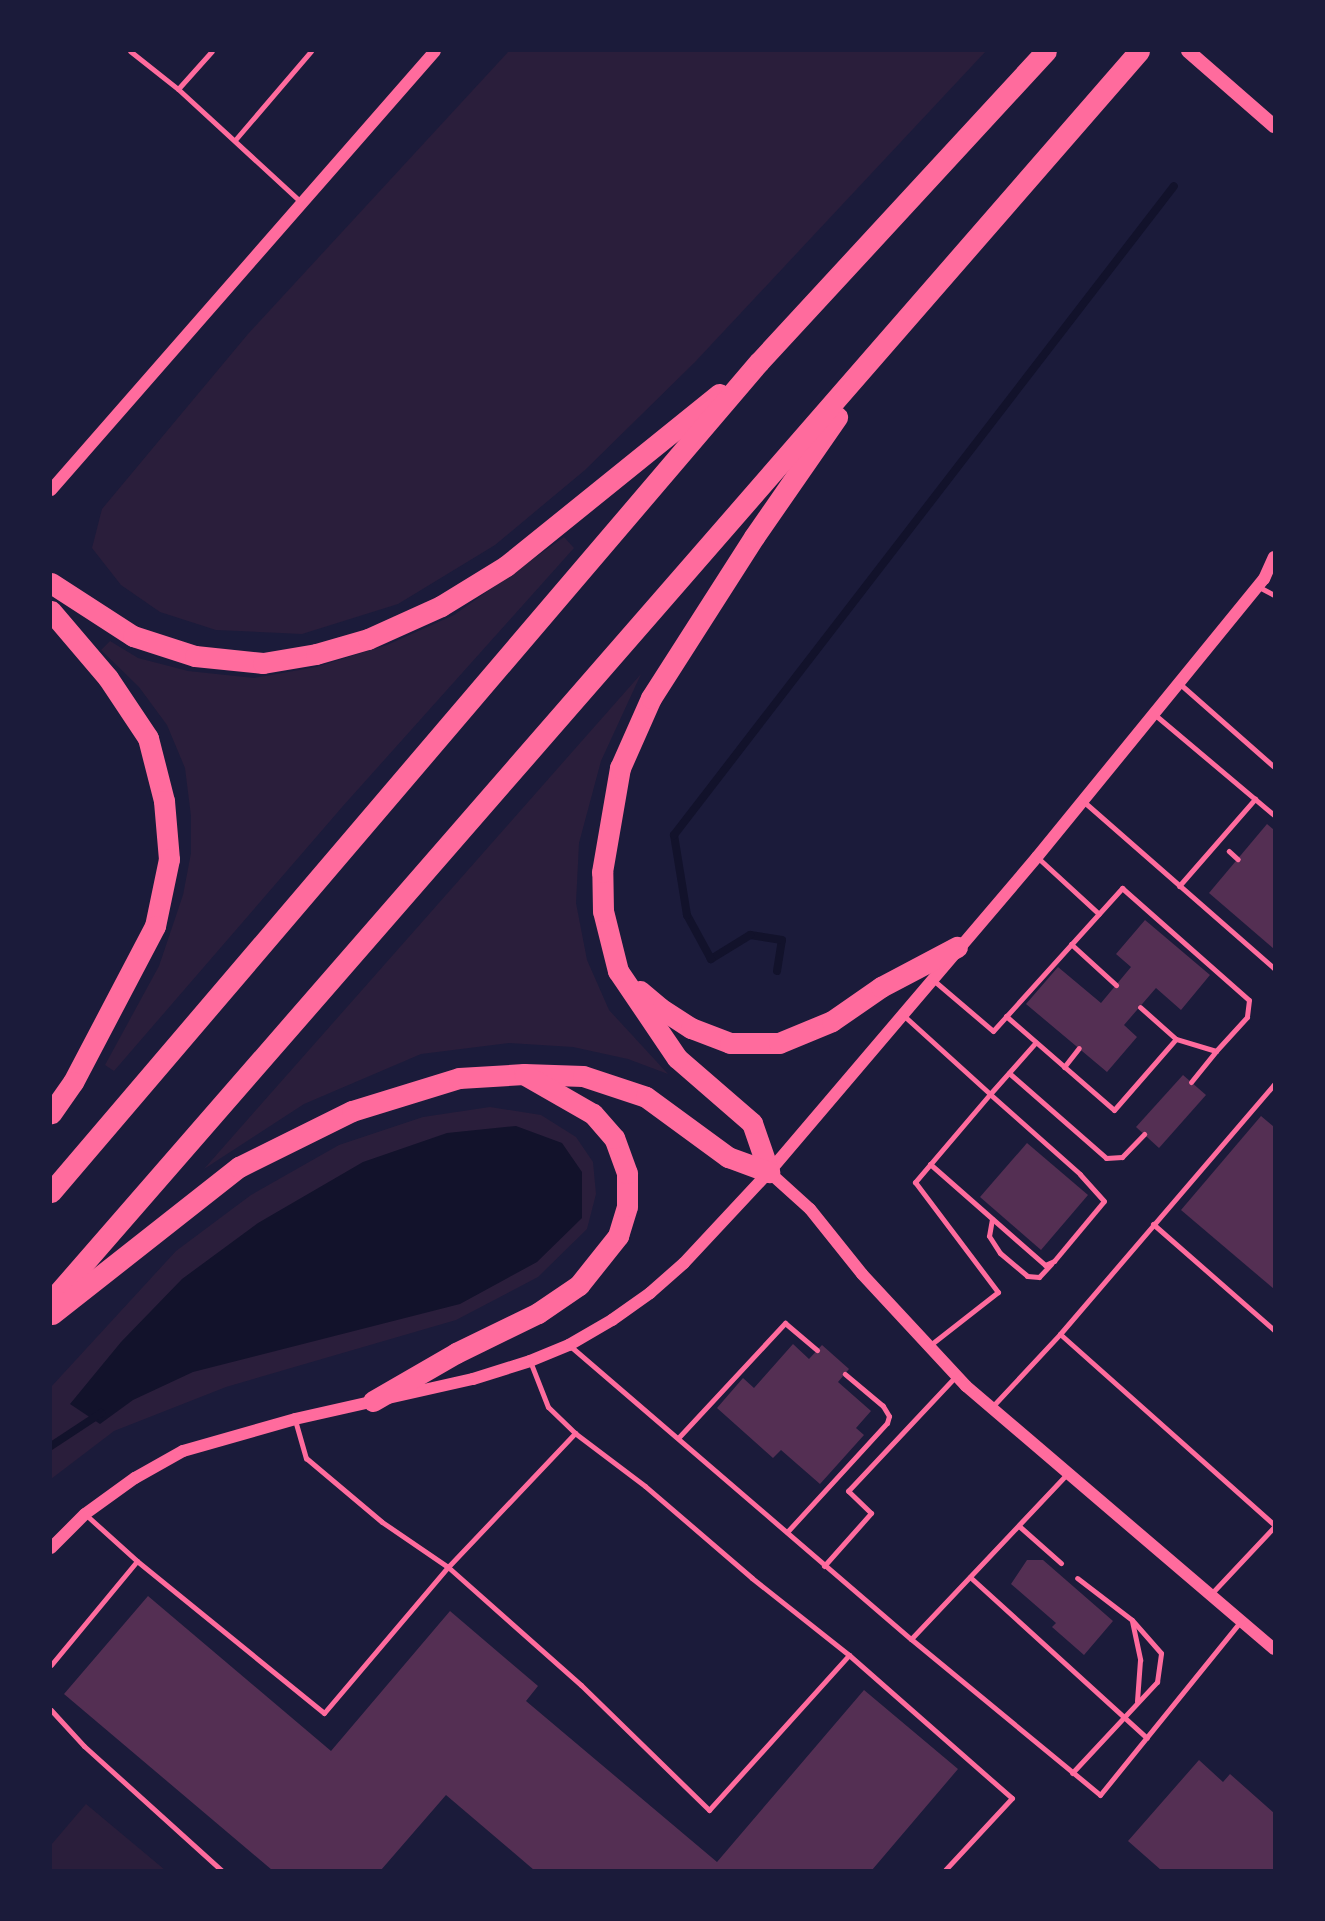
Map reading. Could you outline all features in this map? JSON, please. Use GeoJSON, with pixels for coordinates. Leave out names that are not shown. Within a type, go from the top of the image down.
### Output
{"type":"FeatureCollection","features":[{"type":"Feature","properties":{"kind":"highway"},"geometry":{"type":"LineString","coordinates":[[51,1301],[1139,51]]}},
{"type":"Feature","properties":{"kind":"highway"},"geometry":{"type":"LineString","coordinates":[[51,1192],[759,362],[1040,58]]}},
{"type":"Feature","properties":{"kind":"highway"},"geometry":{"type":"LineString","coordinates":[[769,1172],[752,1123],[677,1058],[618,971],[603,911],[602,872],[620,768],[651,698],[754,537],[896,332]]}},
{"type":"Feature","properties":{"kind":"highway"},"geometry":{"type":"LineString","coordinates":[[51,583],[133,636],[195,656],[263,663],[316,654],[368,639],[441,606],[506,566],[759,362]]}},
{"type":"Feature","properties":{"kind":"highway"},"geometry":{"type":"LineString","coordinates":[[51,611],[108,678],[148,738],[164,802],[169,859],[155,926],[73,1082],[51,1113]]}},
{"type":"Feature","properties":{"kind":"highway"},"geometry":{"type":"LineString","coordinates":[[618,971],[660,1008],[691,1028],[730,1043],[759,1045],[779,1043],[832,1021],[881,987],[957,947]]}},
{"type":"Feature","properties":{"kind":"highway"},"geometry":{"type":"LineString","coordinates":[[51,1315],[239,1167],[352,1111],[459,1078],[524,1074],[583,1076],[646,1097],[727,1157],[769,1172]]}},
{"type":"Feature","properties":{"kind":"highway"},"geometry":{"type":"LineString","coordinates":[[373,1401],[456,1353],[538,1312],[579,1285],[618,1236],[627,1206],[628,1172],[614,1138],[593,1114],[524,1074]]}},
{"type":"Feature","properties":{"kind":"main road"},"geometry":{"type":"LineString","coordinates":[[1188,51],[1274,126]]}},
{"type":"Feature","properties":{"kind":"street"},"geometry":{"type":"LineString","coordinates":[[51,490],[435,51]]}},
{"type":"Feature","properties":{"kind":"street"},"geometry":{"type":"LineString","coordinates":[[51,1548],[85,1514],[135,1478],[183,1451],[295,1419],[473,1379],[530,1362],[569,1345],[612,1320],[684,1263],[769,1172],[957,947],[1037,857],[1266,579],[1274,556]]}},
{"type":"Feature","properties":{"kind":"street"},"geometry":{"type":"LineString","coordinates":[[769,1172],[810,1209],[862,1274],[956,1376],[1274,1649]]}},
{"type":"Feature","properties":{"kind":"lane"},"geometry":{"type":"LineString","coordinates":[[130,51],[178,89],[302,203]]}},
{"type":"Feature","properties":{"kind":"lane"},"geometry":{"type":"LineString","coordinates":[[178,89],[212,51]]}},
{"type":"Feature","properties":{"kind":"lane"},"geometry":{"type":"LineString","coordinates":[[235,140],[311,51]]}},
{"type":"Feature","properties":{"kind":"lane"},"geometry":{"type":"LineString","coordinates":[[1266,579],[1274,595]]}},
{"type":"Feature","properties":{"kind":"lane"},"geometry":{"type":"LineString","coordinates":[[1180,684],[1274,767]]}},
{"type":"Feature","properties":{"kind":"lane"},"geometry":{"type":"LineString","coordinates":[[1154,714],[1274,815]]}},
{"type":"Feature","properties":{"kind":"lane"},"geometry":{"type":"LineString","coordinates":[[1179,886],[1255,799]]}},
{"type":"Feature","properties":{"kind":"lane"},"geometry":{"type":"LineString","coordinates":[[1083,800],[1274,968]]}},
{"type":"Feature","properties":{"kind":"lane"},"geometry":{"type":"LineString","coordinates":[[1037,857],[1098,914]]}},
{"type":"Feature","properties":{"kind":"lane"},"geometry":{"type":"LineString","coordinates":[[931,979],[993,1031],[1122,888],[1249,1000],[1247,1017],[1191,1082]]}},
{"type":"Feature","properties":{"kind":"lane"},"geometry":{"type":"LineString","coordinates":[[1071,944],[1116,985]]}},
{"type":"Feature","properties":{"kind":"lane"},"geometry":{"type":"LineString","coordinates":[[1140,1007],[1176,1039],[1216,1051]]}},
{"type":"Feature","properties":{"kind":"lane"},"geometry":{"type":"LineString","coordinates":[[902,1015],[1080,1174],[1104,1201],[1039,1277],[1027,1276],[1000,1253],[989,1236],[992,1219]]}},
{"type":"Feature","properties":{"kind":"lane"},"geometry":{"type":"LineString","coordinates":[[1006,1016],[1114,1110],[1176,1039]]}},
{"type":"Feature","properties":{"kind":"lane"},"geometry":{"type":"LineString","coordinates":[[929,1346],[998,1292],[915,1182],[1036,1042]]}},
{"type":"Feature","properties":{"kind":"lane"},"geometry":{"type":"LineString","coordinates":[[1064,1067],[1079,1048]]}},
{"type":"Feature","properties":{"kind":"lane"},"geometry":{"type":"LineString","coordinates":[[1009,1073],[1106,1158],[1122,1157],[1144,1134]]}},
{"type":"Feature","properties":{"kind":"lane"},"geometry":{"type":"LineString","coordinates":[[991,1408],[1060,1334],[1274,1084]]}},
{"type":"Feature","properties":{"kind":"lane"},"geometry":{"type":"LineString","coordinates":[[930,1164],[1045,1265],[1054,1261]]}},
{"type":"Feature","properties":{"kind":"lane"},"geometry":{"type":"LineString","coordinates":[[1153,1224],[1274,1330]]}},
{"type":"Feature","properties":{"kind":"lane"},"geometry":{"type":"LineString","coordinates":[[679,1437],[785,1323],[817,1350]]}},
{"type":"Feature","properties":{"kind":"lane"},"geometry":{"type":"LineString","coordinates":[[1060,1334],[1274,1526],[1211,1594]]}},
{"type":"Feature","properties":{"kind":"lane"},"geometry":{"type":"LineString","coordinates":[[569,1345],[679,1437],[824,1566],[1100,1795],[1241,1620]]}},
{"type":"Feature","properties":{"kind":"lane"},"geometry":{"type":"LineString","coordinates":[[530,1362],[548,1407],[575,1433],[645,1486],[751,1578],[849,1655],[1012,1798],[945,1870]]}},
{"type":"Feature","properties":{"kind":"lane"},"geometry":{"type":"LineString","coordinates":[[787,1532],[887,1423],[889,1416],[883,1406],[845,1374]]}},
{"type":"Feature","properties":{"kind":"lane"},"geometry":{"type":"LineString","coordinates":[[824,1566],[871,1513],[848,1491],[956,1376]]}},
{"type":"Feature","properties":{"kind":"lane"},"geometry":{"type":"LineString","coordinates":[[295,1419],[306,1458],[382,1522],[448,1567],[580,1685],[709,1810],[849,1655]]}},
{"type":"Feature","properties":{"kind":"lane"},"geometry":{"type":"LineString","coordinates":[[85,1514],[136,1561],[324,1713],[448,1567],[575,1433]]}},
{"type":"Feature","properties":{"kind":"lane"},"geometry":{"type":"LineString","coordinates":[[911,1639],[1069,1473]]}},
{"type":"Feature","properties":{"kind":"lane"},"geometry":{"type":"LineString","coordinates":[[1020,1526],[1061,1563]]}},
{"type":"Feature","properties":{"kind":"lane"},"geometry":{"type":"LineString","coordinates":[[51,1665],[136,1561]]}},
{"type":"Feature","properties":{"kind":"lane"},"geometry":{"type":"LineString","coordinates":[[970,1577],[1147,1738]]}},
{"type":"Feature","properties":{"kind":"lane"},"geometry":{"type":"LineString","coordinates":[[1072,1773],[1157,1682],[1161,1653],[1132,1620],[1077,1578]]}},
{"type":"Feature","properties":{"kind":"lane"},"geometry":{"type":"LineString","coordinates":[[1132,1620],[1140,1660],[1137,1701]]}},
{"type":"Feature","properties":{"kind":"lane"},"geometry":{"type":"LineString","coordinates":[[51,1710],[84,1746],[221,1870]]}},
{"type":"Feature","properties":{"kind":"shaded area"},"geometry":{"type":"Polygon","coordinates":[[[509,51],[986,51],[695,362],[585,470],[495,545],[398,604],[302,634],[216,630],[160,612],[121,585],[92,548],[102,509],[248,334],[509,51]]]}},
{"type":"Feature","properties":{"kind":"shaded area"},"geometry":{"type":"Polygon","coordinates":[[[564,537],[574,548],[343,806],[114,1071],[105,1065],[159,966],[183,895],[191,853],[191,816],[185,768],[167,725],[139,687],[101,650],[110,641],[138,658],[188,671],[254,678],[316,667],[387,645],[454,615],[564,537]]]}},
{"type":"Feature","properties":{"kind":"shaded area"},"geometry":{"type":"Polygon","coordinates":[[[641,674],[601,761],[579,843],[576,903],[587,960],[609,1010],[668,1074],[628,1059],[573,1047],[509,1043],[421,1054],[304,1104],[204,1169],[641,674]]]}},
{"type":"Feature","properties":{"kind":"shaded area"},"geometry":{"type":"Polygon","coordinates":[[[490,1107],[541,1115],[576,1137],[593,1162],[596,1194],[587,1229],[538,1277],[456,1320],[226,1387],[114,1431],[51,1479],[51,1387],[176,1251],[251,1195],[339,1145],[423,1117],[490,1107]]]}},
{"type":"Feature","properties":{"kind":"shaded area"},"geometry":{"type":"Polygon","coordinates":[[[516,1126],[562,1143],[582,1172],[582,1218],[537,1262],[460,1304],[193,1372],[133,1400],[100,1424],[70,1404],[121,1342],[182,1279],[258,1223],[363,1162],[447,1133],[516,1126]]]}},
{"type":"Feature","properties":{"kind":"shaded area"},"geometry":{"type":"Polygon","coordinates":[[[86,1804],[165,1870],[51,1870],[51,1845],[86,1804]]]}},
{"type":"Feature","properties":{"kind":"building"},"geometry":{"type":"Polygon","coordinates":[[[1267,824],[1274,830],[1274,949],[1209,893],[1267,824]]]}},
{"type":"Feature","properties":{"kind":"building"},"geometry":{"type":"Polygon","coordinates":[[[1145,920],[1210,975],[1181,1010],[1156,988],[1124,1025],[1137,1037],[1107,1072],[1026,1004],[1058,967],[1101,1003],[1131,967],[1116,954],[1145,920]]]}},
{"type":"Feature","properties":{"kind":"building"},"geometry":{"type":"Polygon","coordinates":[[[1183,1075],[1206,1095],[1159,1148],[1136,1127],[1183,1075]]]}},
{"type":"Feature","properties":{"kind":"building"},"geometry":{"type":"Polygon","coordinates":[[[1261,1116],[1274,1127],[1274,1289],[1181,1210],[1261,1116]]]}},
{"type":"Feature","properties":{"kind":"building"},"geometry":{"type":"Polygon","coordinates":[[[1027,1143],[1088,1195],[1041,1250],[980,1197],[1027,1143]]]}},
{"type":"Feature","properties":{"kind":"building"},"geometry":{"type":"Polygon","coordinates":[[[793,1344],[809,1359],[822,1345],[849,1369],[838,1382],[871,1411],[856,1428],[864,1435],[820,1484],[781,1450],[773,1458],[717,1408],[743,1378],[754,1388],[793,1344]]]}},
{"type":"Feature","properties":{"kind":"building"},"geometry":{"type":"Polygon","coordinates":[[[1027,1560],[1043,1560],[1113,1621],[1084,1655],[1052,1627],[1056,1623],[1011,1584],[1027,1560]]]}},
{"type":"Feature","properties":{"kind":"building"},"geometry":{"type":"Polygon","coordinates":[[[148,1596],[331,1751],[450,1611],[538,1686],[526,1701],[717,1862],[864,1690],[958,1769],[872,1870],[534,1870],[446,1795],[381,1870],[272,1870],[64,1694],[148,1596]]]}},
{"type":"Feature","properties":{"kind":"building"},"geometry":{"type":"Polygon","coordinates":[[[1199,1760],[1223,1782],[1230,1774],[1274,1813],[1274,1870],[1161,1870],[1128,1841],[1199,1760]]]}},
{"type":"Feature","properties":{"kind":"waterway"},"geometry":{"type":"LineString","coordinates":[[777,971],[782,940],[750,935],[711,959],[687,915],[674,835],[1174,186]]}},
{"type":"Feature","properties":{"kind":"waterway"},"geometry":{"type":"LineString","coordinates":[[51,1446],[101,1413]]}}]}
